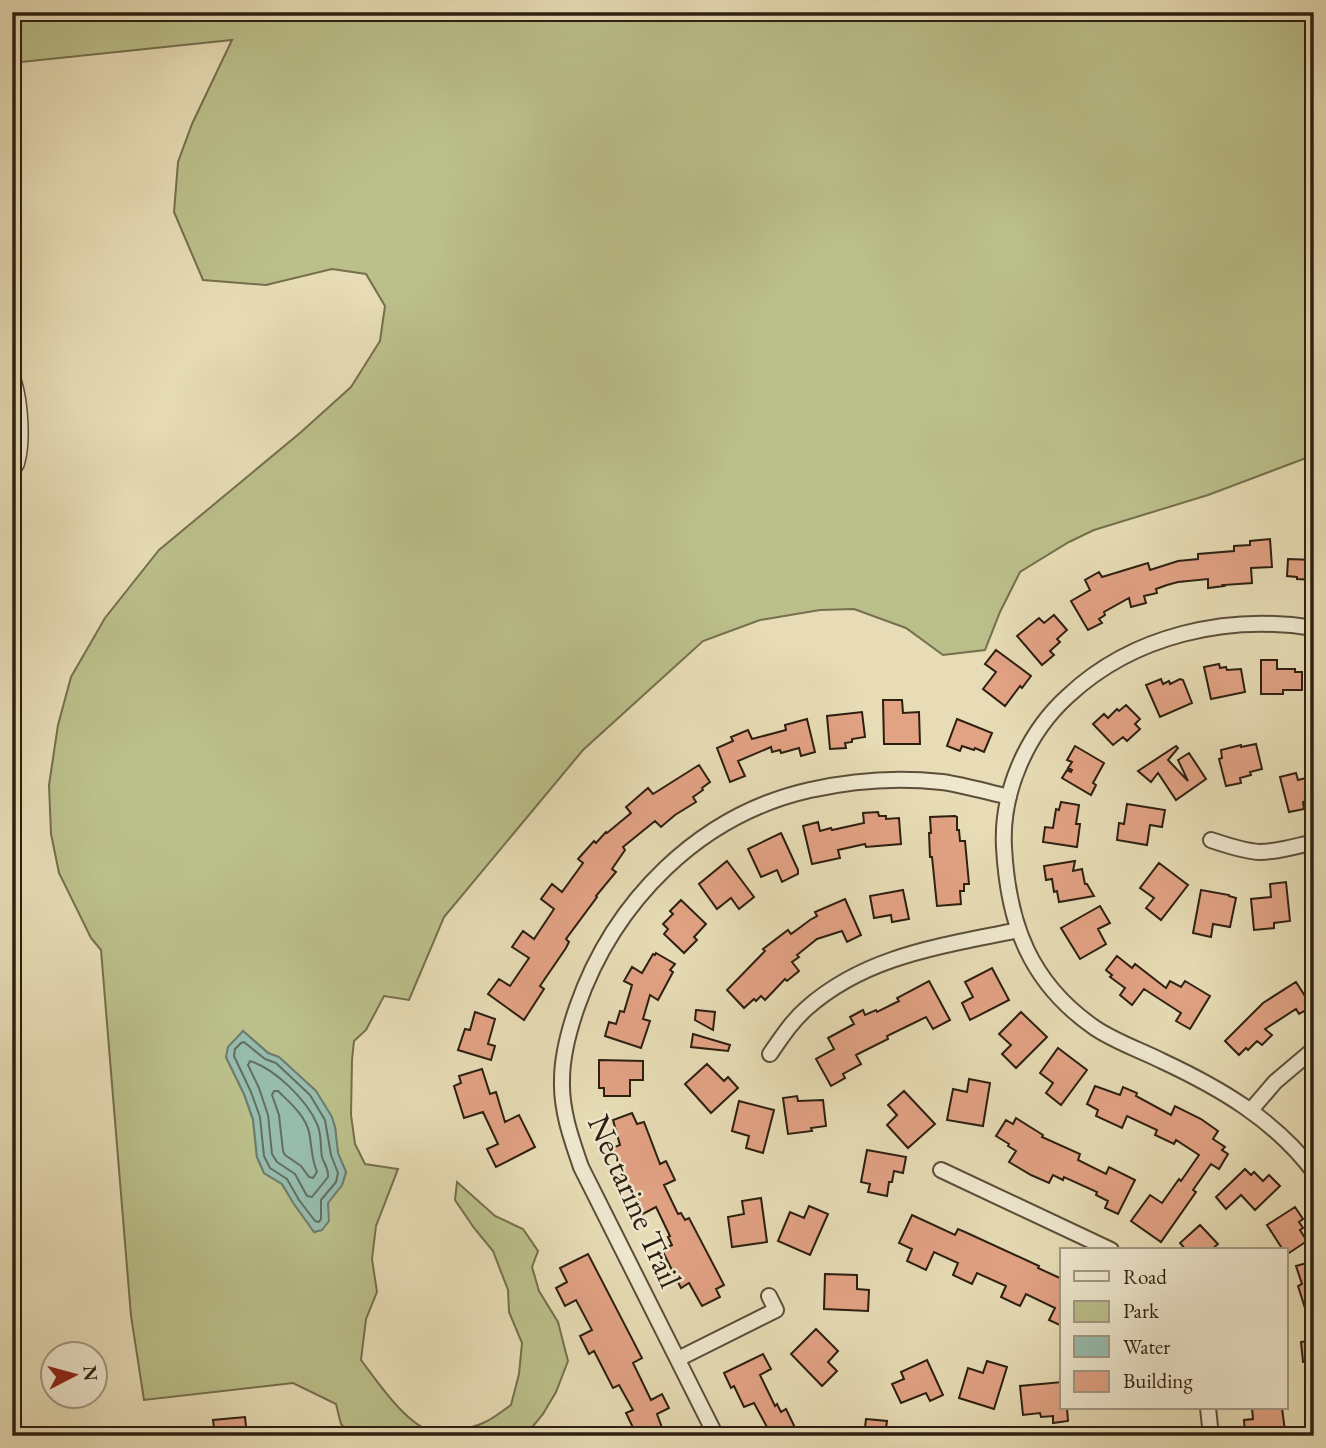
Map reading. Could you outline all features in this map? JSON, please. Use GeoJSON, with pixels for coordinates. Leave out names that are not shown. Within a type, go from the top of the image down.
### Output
{"type":"FeatureCollection","features":[{"type":"Feature","properties":{"kind":"street"},"geometry":{"type":"LineString","coordinates":[[1314,628],[1287,624],[1246,624],[1185,633],[1154,642],[1102,667],[1063,700],[1027,748],[1009,797],[1003,840],[1010,902],[1018,930],[1036,969],[1051,989],[1095,1028],[1195,1076],[1251,1111],[1284,1138],[1314,1172]]}},
{"type":"Feature","properties":{"kind":"street","name":"Nectarine Trail"},"geometry":{"type":"LineString","coordinates":[[716,1436],[581,1167],[568,1128],[561,1079],[563,1058],[583,990],[617,924],[656,877],[698,841],[747,812],[776,800],[821,788],[883,779],[944,783],[1009,797]]}},
{"type":"Feature","properties":{"kind":"street"},"geometry":{"type":"LineString","coordinates":[[1211,841],[1258,852],[1276,851],[1314,842]]}},
{"type":"Feature","properties":{"kind":"street"},"geometry":{"type":"LineString","coordinates":[[770,1054],[806,1009],[827,992],[856,975],[916,951],[1018,930]]}},
{"type":"Feature","properties":{"kind":"street"},"geometry":{"type":"LineString","coordinates":[[1251,1111],[1275,1082],[1314,1049]]}},
{"type":"Feature","properties":{"kind":"street"},"geometry":{"type":"LineString","coordinates":[[941,1171],[1107,1248]]}},
{"type":"Feature","properties":{"kind":"street"},"geometry":{"type":"LineString","coordinates":[[678,1359],[776,1310],[769,1296]]}},
{"type":"Feature","properties":{"kind":"street"},"geometry":{"type":"LineString","coordinates":[[1208,1410],[1211,1436]]}},
{"type":"Feature","properties":{"kind":"lane"},"geometry":{"type":"LineString","coordinates":[[12,368],[18,378],[25,432],[20,465],[12,476]]}},
{"type":"Feature","properties":{"kind":"green space"},"geometry":{"type":"Polygon","coordinates":[[[12,12],[1314,12],[1314,455],[1208,495],[1094,530],[1069,542],[1020,572],[985,650],[943,655],[906,628],[854,609],[820,610],[760,620],[703,641],[583,750],[444,917],[409,1000],[384,996],[366,1030],[354,1041],[351,1115],[355,1144],[365,1164],[398,1169],[376,1226],[372,1259],[377,1292],[366,1319],[361,1360],[404,1413],[425,1429],[435,1432],[478,1425],[511,1405],[519,1374],[522,1343],[509,1312],[508,1290],[493,1251],[455,1200],[457,1182],[495,1216],[523,1229],[538,1251],[532,1267],[539,1291],[558,1322],[568,1361],[556,1392],[525,1436],[351,1436],[341,1424],[336,1404],[293,1383],[144,1400],[131,1316],[101,950],[91,938],[59,873],[51,834],[49,785],[58,725],[71,677],[105,618],[159,550],[351,387],[380,341],[385,306],[366,274],[332,269],[266,285],[203,280],[174,212],[178,162],[192,124],[232,40],[12,63],[12,12]],[[243,1031],[226,1057],[253,1120],[257,1157],[264,1173],[282,1184],[315,1232],[327,1203],[342,1185],[346,1172],[338,1154],[335,1127],[316,1091],[279,1057],[268,1053],[243,1031]]]}},
{"type":"Feature","properties":{"kind":"water"},"geometry":{"type":"Polygon","coordinates":[[[243,1031],[268,1053],[279,1057],[316,1091],[332,1117],[338,1153],[346,1172],[342,1185],[328,1203],[329,1221],[322,1230],[314,1232],[282,1184],[264,1173],[257,1157],[253,1119],[226,1057],[228,1047],[243,1031]]]}},
{"type":"Feature","properties":{"kind":"building"},"geometry":{"type":"Polygon","coordinates":[[[1270,539],[1272,567],[1251,568],[1252,583],[1208,588],[1208,579],[1167,585],[1156,589],[1157,593],[1144,596],[1146,603],[1131,607],[1129,598],[1104,612],[1105,615],[1099,619],[1102,623],[1088,630],[1071,601],[1090,590],[1085,580],[1099,572],[1102,577],[1148,563],[1150,570],[1178,561],[1198,559],[1198,554],[1234,551],[1234,546],[1270,539]]]}},
{"type":"Feature","properties":{"kind":"building"},"geometry":{"type":"Polygon","coordinates":[[[1288,559],[1314,560],[1314,580],[1287,576],[1288,559]]]}},
{"type":"Feature","properties":{"kind":"building"},"geometry":{"type":"Polygon","coordinates":[[[1054,615],[1067,630],[1057,639],[1060,642],[1050,651],[1054,655],[1042,665],[1017,636],[1039,618],[1044,623],[1054,615]]]}},
{"type":"Feature","properties":{"kind":"building"},"geometry":{"type":"Polygon","coordinates":[[[996,650],[1031,676],[1005,706],[983,689],[996,672],[985,664],[996,650]]]}},
{"type":"Feature","properties":{"kind":"building"},"geometry":{"type":"Polygon","coordinates":[[[1261,660],[1277,660],[1277,669],[1295,669],[1295,672],[1302,672],[1302,690],[1283,690],[1283,694],[1261,694],[1261,660]]]}},
{"type":"Feature","properties":{"kind":"building"},"geometry":{"type":"Polygon","coordinates":[[[1219,664],[1220,668],[1226,667],[1227,670],[1241,669],[1245,692],[1211,699],[1204,667],[1219,664]]]}},
{"type":"Feature","properties":{"kind":"building"},"geometry":{"type":"Polygon","coordinates":[[[1161,679],[1163,684],[1183,680],[1192,703],[1160,717],[1146,685],[1161,679]]]}},
{"type":"Feature","properties":{"kind":"building"},"geometry":{"type":"Polygon","coordinates":[[[883,700],[902,700],[903,713],[919,712],[920,744],[884,744],[883,700]]]}},
{"type":"Feature","properties":{"kind":"building"},"geometry":{"type":"Polygon","coordinates":[[[1126,705],[1140,719],[1135,724],[1140,729],[1127,741],[1123,737],[1113,745],[1093,724],[1104,714],[1108,718],[1126,705]]]}},
{"type":"Feature","properties":{"kind":"building"},"geometry":{"type":"Polygon","coordinates":[[[862,712],[865,737],[845,743],[846,748],[830,749],[827,716],[862,712]]]}},
{"type":"Feature","properties":{"kind":"building"},"geometry":{"type":"Polygon","coordinates":[[[807,719],[815,752],[801,756],[799,748],[781,753],[780,750],[772,752],[771,747],[738,761],[745,776],[730,782],[717,748],[733,741],[731,737],[748,730],[752,739],[786,730],[785,725],[807,719]]]}},
{"type":"Feature","properties":{"kind":"building"},"geometry":{"type":"Polygon","coordinates":[[[957,719],[992,733],[984,752],[962,746],[960,751],[947,746],[957,719]]]}},
{"type":"Feature","properties":{"kind":"building"},"geometry":{"type":"Polygon","coordinates":[[[1256,744],[1262,769],[1240,778],[1241,783],[1226,786],[1219,759],[1222,758],[1221,750],[1256,744]]]}},
{"type":"Feature","properties":{"kind":"building"},"geometry":{"type":"Polygon","coordinates":[[[1075,746],[1104,763],[1093,783],[1096,785],[1091,795],[1062,778],[1067,770],[1072,770],[1068,768],[1072,762],[1067,760],[1075,746]]]}},
{"type":"Feature","properties":{"kind":"building"},"geometry":{"type":"Polygon","coordinates":[[[1176,746],[1178,748],[1168,760],[1188,781],[1178,760],[1189,753],[1206,779],[1176,800],[1158,773],[1151,782],[1138,771],[1176,746]]]}},
{"type":"Feature","properties":{"kind":"building"},"geometry":{"type":"Polygon","coordinates":[[[699,765],[710,782],[693,797],[696,802],[661,827],[655,821],[623,847],[625,850],[612,869],[616,872],[566,939],[569,942],[566,948],[540,986],[544,989],[524,1020],[488,994],[499,979],[510,986],[529,958],[512,947],[523,931],[534,939],[554,909],[541,899],[552,884],[562,892],[583,863],[578,859],[594,841],[596,843],[631,813],[626,807],[648,788],[653,794],[699,765]]]}},
{"type":"Feature","properties":{"kind":"building"},"geometry":{"type":"Polygon","coordinates":[[[1296,773],[1298,780],[1314,776],[1314,799],[1303,802],[1304,809],[1289,812],[1280,777],[1296,773]]]}},
{"type":"Feature","properties":{"kind":"building"},"geometry":{"type":"Polygon","coordinates":[[[1061,802],[1079,805],[1077,847],[1043,842],[1045,827],[1053,828],[1056,809],[1059,810],[1061,802]]]}},
{"type":"Feature","properties":{"kind":"building"},"geometry":{"type":"Polygon","coordinates":[[[1127,804],[1165,810],[1162,827],[1150,825],[1147,845],[1117,840],[1119,823],[1124,824],[1127,804]]]}},
{"type":"Feature","properties":{"kind":"building"},"geometry":{"type":"Polygon","coordinates":[[[878,812],[879,816],[886,816],[886,819],[899,818],[901,844],[866,847],[865,844],[838,850],[840,858],[812,864],[803,826],[818,822],[820,831],[832,830],[864,823],[863,813],[878,812]]]}},
{"type":"Feature","properties":{"kind":"building"},"geometry":{"type":"Polygon","coordinates":[[[955,816],[960,841],[965,841],[969,884],[964,884],[964,891],[960,891],[961,904],[937,906],[930,857],[930,817],[955,816]]]}},
{"type":"Feature","properties":{"kind":"building"},"geometry":{"type":"Polygon","coordinates":[[[781,833],[798,870],[798,874],[782,882],[777,870],[761,877],[748,849],[781,833]]]}},
{"type":"Feature","properties":{"kind":"building"},"geometry":{"type":"Polygon","coordinates":[[[727,861],[754,897],[739,909],[731,898],[717,909],[699,884],[727,861]]]}},
{"type":"Feature","properties":{"kind":"building"},"geometry":{"type":"Polygon","coordinates":[[[1075,861],[1073,871],[1082,869],[1085,884],[1094,896],[1059,902],[1052,879],[1046,880],[1044,866],[1075,861]]]}},
{"type":"Feature","properties":{"kind":"building"},"geometry":{"type":"Polygon","coordinates":[[[1159,863],[1188,885],[1161,920],[1146,908],[1154,898],[1140,888],[1159,863]]]}},
{"type":"Feature","properties":{"kind":"building"},"geometry":{"type":"Polygon","coordinates":[[[1286,882],[1290,921],[1274,923],[1274,928],[1254,930],[1251,899],[1271,897],[1270,884],[1286,882]]]}},
{"type":"Feature","properties":{"kind":"building"},"geometry":{"type":"Polygon","coordinates":[[[903,890],[909,919],[892,922],[891,915],[874,918],[870,896],[903,890]]]}},
{"type":"Feature","properties":{"kind":"building"},"geometry":{"type":"Polygon","coordinates":[[[1201,890],[1236,898],[1230,927],[1213,924],[1211,937],[1193,933],[1201,890]]]}},
{"type":"Feature","properties":{"kind":"building"},"geometry":{"type":"Polygon","coordinates":[[[845,899],[861,935],[847,942],[842,931],[817,939],[792,962],[799,971],[787,981],[785,979],[765,1000],[761,996],[744,1008],[727,990],[765,951],[763,949],[788,930],[791,934],[817,916],[815,912],[845,899]]]}},
{"type":"Feature","properties":{"kind":"building"},"geometry":{"type":"Polygon","coordinates":[[[681,900],[706,924],[694,937],[697,940],[684,953],[664,934],[668,929],[663,924],[673,914],[670,911],[681,900]]]}},
{"type":"Feature","properties":{"kind":"building"},"geometry":{"type":"Polygon","coordinates":[[[1100,906],[1110,923],[1098,929],[1106,944],[1080,959],[1061,928],[1100,906]]]}},
{"type":"Feature","properties":{"kind":"building"},"geometry":{"type":"Polygon","coordinates":[[[656,953],[675,964],[658,1000],[650,995],[643,1019],[650,1021],[641,1048],[605,1036],[609,1022],[616,1024],[620,1011],[624,1012],[632,985],[624,981],[632,967],[642,973],[656,953]]]}},
{"type":"Feature","properties":{"kind":"building"},"geometry":{"type":"Polygon","coordinates":[[[1117,956],[1132,968],[1135,964],[1166,988],[1170,981],[1181,987],[1185,981],[1210,996],[1190,1029],[1176,1021],[1181,1013],[1144,989],[1132,1005],[1120,995],[1125,988],[1110,977],[1112,975],[1106,970],[1117,956]]]}},
{"type":"Feature","properties":{"kind":"building"},"geometry":{"type":"Polygon","coordinates":[[[992,968],[1009,1000],[970,1020],[962,1003],[973,997],[965,982],[992,968]]]}},
{"type":"Feature","properties":{"kind":"building"},"geometry":{"type":"Polygon","coordinates":[[[929,981],[950,1020],[933,1029],[926,1017],[887,1036],[888,1039],[856,1055],[861,1064],[843,1074],[845,1078],[831,1086],[816,1059],[834,1049],[828,1038],[854,1024],[850,1017],[863,1010],[865,1015],[876,1010],[877,1012],[929,981]]]}},
{"type":"Feature","properties":{"kind":"building"},"geometry":{"type":"Polygon","coordinates":[[[1296,982],[1312,1007],[1299,1014],[1296,1009],[1265,1029],[1272,1035],[1262,1045],[1257,1041],[1239,1055],[1225,1041],[1263,1003],[1296,982]]]}},
{"type":"Feature","properties":{"kind":"building"},"geometry":{"type":"Polygon","coordinates":[[[696,1010],[715,1012],[713,1030],[695,1020],[696,1010]]]}},
{"type":"Feature","properties":{"kind":"building"},"geometry":{"type":"Polygon","coordinates":[[[475,1012],[495,1019],[488,1044],[495,1046],[491,1060],[458,1050],[465,1029],[470,1030],[475,1012]]]}},
{"type":"Feature","properties":{"kind":"building"},"geometry":{"type":"Polygon","coordinates":[[[1021,1012],[1047,1037],[1016,1068],[1002,1054],[1011,1045],[999,1034],[1021,1012]]]}},
{"type":"Feature","properties":{"kind":"building"},"geometry":{"type":"Polygon","coordinates":[[[693,1034],[730,1045],[728,1051],[691,1047],[693,1034]]]}},
{"type":"Feature","properties":{"kind":"building"},"geometry":{"type":"Polygon","coordinates":[[[1058,1048],[1087,1070],[1061,1105],[1046,1093],[1053,1083],[1040,1073],[1058,1048]]]}},
{"type":"Feature","properties":{"kind":"building"},"geometry":{"type":"Polygon","coordinates":[[[599,1060],[643,1061],[643,1080],[630,1080],[630,1096],[604,1096],[604,1088],[599,1088],[599,1060]]]}},
{"type":"Feature","properties":{"kind":"building"},"geometry":{"type":"Polygon","coordinates":[[[707,1064],[724,1081],[728,1077],[738,1088],[711,1113],[685,1084],[707,1064]]]}},
{"type":"Feature","properties":{"kind":"building"},"geometry":{"type":"Polygon","coordinates":[[[482,1069],[490,1094],[496,1092],[505,1122],[519,1115],[535,1147],[496,1167],[487,1149],[498,1144],[483,1112],[464,1118],[454,1086],[461,1083],[459,1076],[482,1069]]]}},
{"type":"Feature","properties":{"kind":"building"},"geometry":{"type":"Polygon","coordinates":[[[969,1079],[990,1083],[983,1126],[947,1120],[953,1089],[967,1092],[969,1079]]]}},
{"type":"Feature","properties":{"kind":"building"},"geometry":{"type":"Polygon","coordinates":[[[1095,1086],[1120,1095],[1123,1087],[1171,1115],[1175,1106],[1201,1119],[1218,1131],[1213,1139],[1225,1147],[1222,1150],[1228,1154],[1219,1169],[1211,1164],[1193,1190],[1196,1192],[1161,1242],[1131,1221],[1150,1195],[1162,1203],[1199,1155],[1176,1140],[1174,1144],[1155,1135],[1157,1130],[1127,1116],[1122,1128],[1096,1116],[1098,1110],[1087,1104],[1095,1086]]]}},
{"type":"Feature","properties":{"kind":"building"},"geometry":{"type":"Polygon","coordinates":[[[904,1091],[935,1124],[908,1148],[887,1125],[897,1115],[888,1105],[904,1091]]]}},
{"type":"Feature","properties":{"kind":"building"},"geometry":{"type":"Polygon","coordinates":[[[797,1096],[798,1101],[823,1100],[826,1126],[788,1134],[783,1098],[797,1096]]]}},
{"type":"Feature","properties":{"kind":"building"},"geometry":{"type":"Polygon","coordinates":[[[739,1101],[774,1110],[763,1153],[746,1148],[749,1136],[732,1131],[739,1101]]]}},
{"type":"Feature","properties":{"kind":"building"},"geometry":{"type":"Polygon","coordinates":[[[632,1113],[637,1124],[644,1122],[660,1164],[666,1161],[675,1180],[664,1185],[678,1214],[681,1213],[685,1220],[689,1218],[724,1285],[716,1289],[720,1297],[702,1306],[689,1283],[681,1288],[662,1250],[672,1245],[656,1207],[643,1214],[612,1148],[620,1145],[613,1120],[632,1113]]]}},
{"type":"Feature","properties":{"kind":"building"},"geometry":{"type":"Polygon","coordinates":[[[1016,1118],[1043,1135],[1042,1137],[1080,1154],[1078,1160],[1106,1174],[1109,1167],[1135,1180],[1118,1214],[1105,1208],[1108,1201],[1096,1195],[1097,1192],[1064,1177],[1063,1180],[1053,1175],[1049,1183],[1009,1162],[1016,1151],[996,1136],[1006,1120],[1013,1124],[1016,1118]]]}},
{"type":"Feature","properties":{"kind":"building"},"geometry":{"type":"Polygon","coordinates":[[[867,1150],[906,1157],[903,1173],[894,1171],[887,1196],[868,1192],[870,1184],[861,1182],[867,1150]]]}},
{"type":"Feature","properties":{"kind":"building"},"geometry":{"type":"Polygon","coordinates":[[[1245,1169],[1251,1175],[1254,1172],[1263,1181],[1269,1175],[1280,1186],[1255,1210],[1241,1195],[1226,1209],[1216,1197],[1245,1169]]]}},
{"type":"Feature","properties":{"kind":"building"},"geometry":{"type":"Polygon","coordinates":[[[761,1198],[767,1242],[732,1247],[728,1217],[744,1214],[742,1201],[761,1198]]]}},
{"type":"Feature","properties":{"kind":"building"},"geometry":{"type":"Polygon","coordinates":[[[809,1206],[828,1214],[810,1255],[778,1241],[790,1212],[804,1218],[809,1206]]]}},
{"type":"Feature","properties":{"kind":"building"},"geometry":{"type":"Polygon","coordinates":[[[1295,1207],[1303,1219],[1299,1222],[1303,1228],[1300,1230],[1307,1241],[1288,1254],[1288,1248],[1282,1248],[1267,1225],[1295,1207]]]}},
{"type":"Feature","properties":{"kind":"building"},"geometry":{"type":"Polygon","coordinates":[[[912,1215],[955,1235],[958,1229],[1039,1266],[1038,1268],[1060,1278],[1060,1325],[1049,1320],[1055,1308],[1026,1294],[1020,1306],[1001,1297],[1006,1286],[977,1273],[972,1284],[953,1275],[958,1263],[934,1252],[926,1270],[907,1261],[912,1249],[899,1243],[912,1215]]]}},
{"type":"Feature","properties":{"kind":"building"},"geometry":{"type":"Polygon","coordinates":[[[1200,1225],[1218,1244],[1213,1248],[1184,1248],[1180,1243],[1200,1225]]]}},
{"type":"Feature","properties":{"kind":"building"},"geometry":{"type":"Polygon","coordinates":[[[588,1254],[642,1358],[633,1363],[651,1400],[662,1394],[669,1408],[657,1414],[665,1436],[637,1436],[626,1413],[633,1410],[619,1385],[613,1388],[594,1351],[589,1354],[580,1336],[592,1330],[576,1300],[565,1306],[556,1288],[567,1282],[560,1268],[588,1254]]]}},
{"type":"Feature","properties":{"kind":"building"},"geometry":{"type":"Polygon","coordinates":[[[1314,1261],[1314,1327],[1311,1327],[1298,1286],[1302,1284],[1296,1266],[1314,1261]]]}},
{"type":"Feature","properties":{"kind":"building"},"geometry":{"type":"Polygon","coordinates":[[[825,1274],[857,1275],[857,1289],[869,1290],[868,1311],[824,1309],[825,1274]]]}},
{"type":"Feature","properties":{"kind":"building"},"geometry":{"type":"Polygon","coordinates":[[[816,1329],[838,1351],[828,1362],[837,1371],[822,1386],[791,1354],[816,1329]]]}},
{"type":"Feature","properties":{"kind":"building"},"geometry":{"type":"Polygon","coordinates":[[[1314,1340],[1314,1361],[1303,1362],[1301,1342],[1314,1340]]]}},
{"type":"Feature","properties":{"kind":"building"},"geometry":{"type":"Polygon","coordinates":[[[763,1354],[771,1369],[760,1375],[775,1406],[777,1404],[781,1412],[786,1409],[799,1436],[747,1436],[767,1427],[754,1403],[744,1407],[724,1373],[763,1354]]]}},
{"type":"Feature","properties":{"kind":"building"},"geometry":{"type":"Polygon","coordinates":[[[927,1360],[943,1395],[930,1401],[926,1393],[901,1403],[892,1384],[904,1379],[901,1372],[927,1360]]]}},
{"type":"Feature","properties":{"kind":"building"},"geometry":{"type":"Polygon","coordinates":[[[987,1361],[1007,1367],[994,1409],[959,1398],[968,1368],[983,1373],[987,1361]]]}},
{"type":"Feature","properties":{"kind":"building"},"geometry":{"type":"Polygon","coordinates":[[[1060,1382],[1060,1410],[1067,1410],[1068,1421],[1053,1423],[1053,1416],[1041,1417],[1040,1413],[1023,1415],[1020,1386],[1060,1382]]]}},
{"type":"Feature","properties":{"kind":"building"},"geometry":{"type":"Polygon","coordinates":[[[1252,1410],[1282,1410],[1285,1431],[1245,1435],[1244,1420],[1253,1419],[1252,1410]]]}},
{"type":"Feature","properties":{"kind":"building"},"geometry":{"type":"Polygon","coordinates":[[[245,1417],[247,1436],[215,1435],[213,1420],[245,1417]]]}},
{"type":"Feature","properties":{"kind":"building"},"geometry":{"type":"Polygon","coordinates":[[[866,1419],[887,1421],[885,1436],[864,1436],[866,1419]]]}}]}
